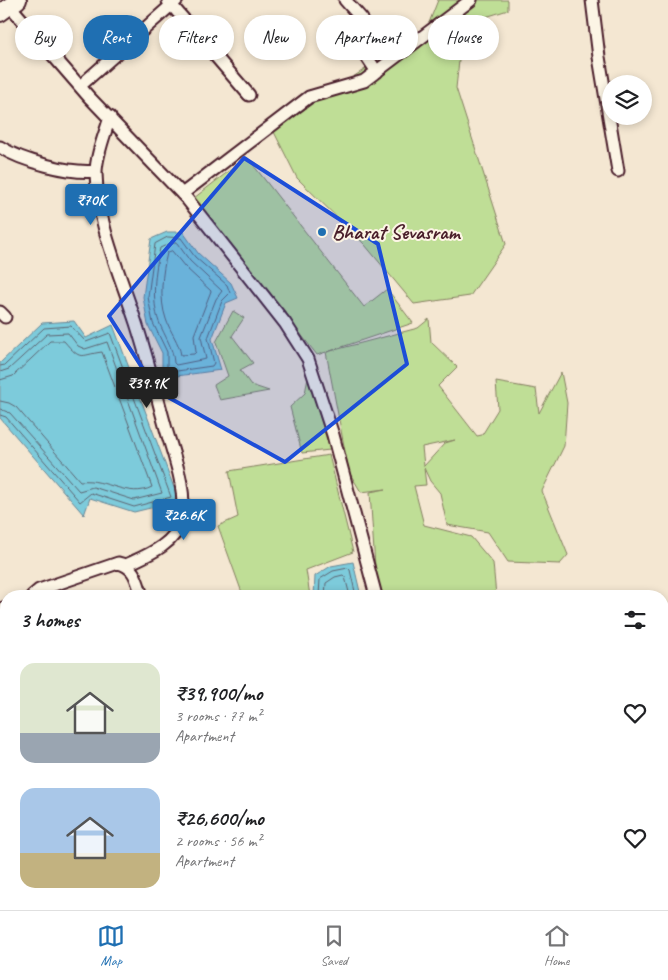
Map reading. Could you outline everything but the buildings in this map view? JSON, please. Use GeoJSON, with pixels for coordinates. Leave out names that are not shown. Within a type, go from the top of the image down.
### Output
{"type":"FeatureCollection","features":[{"type":"Feature","properties":{"kind":"street"},"geometry":{"type":"LineString","coordinates":[[345,0],[358,15]]}},
{"type":"Feature","properties":{"kind":"street"},"geometry":{"type":"LineString","coordinates":[[182,194],[309,97],[323,91],[353,85],[377,72],[470,0]]}},
{"type":"Feature","properties":{"kind":"street"},"geometry":{"type":"LineString","coordinates":[[592,0],[600,67],[618,171]]}},
{"type":"Feature","properties":{"kind":"street"},"geometry":{"type":"LineString","coordinates":[[80,86],[172,2],[249,95]]}},
{"type":"Feature","properties":{"kind":"street"},"geometry":{"type":"LineString","coordinates":[[9,7],[80,86],[182,194],[274,309],[308,359],[336,444],[374,590]]}},
{"type":"Feature","properties":{"kind":"street"},"geometry":{"type":"LineString","coordinates":[[369,60],[377,72]]}},
{"type":"Feature","properties":{"kind":"street"},"geometry":{"type":"LineString","coordinates":[[110,117],[96,171],[99,202],[106,233],[138,332],[180,480],[181,523],[157,550],[126,565]]}},
{"type":"Feature","properties":{"kind":"street"},"geometry":{"type":"LineString","coordinates":[[0,147],[25,159],[70,169],[96,171]]}},
{"type":"Feature","properties":{"kind":"street"},"geometry":{"type":"LineString","coordinates":[[39,590],[118,563],[126,565],[134,572],[140,590]]}},
{"type":"Feature","properties":{"kind":"street"},"geometry":{"type":"LineString","coordinates":[[0,716],[0,729]]}},
{"type":"Feature","properties":{"kind":"highlighted area"},"geometry":{"type":"Polygon","coordinates":[[[244,158],[378,244],[407,364],[285,462],[157,391],[109,316],[244,158]]]}},
{"type":"Feature","properties":{"kind":"green space"},"geometry":{"type":"Polygon","coordinates":[[[438,0],[508,0],[508,10],[492,15],[432,15],[438,0]]]}},
{"type":"Feature","properties":{"kind":"green space"},"geometry":{"type":"Polygon","coordinates":[[[428,25],[428,60],[459,60],[456,88],[506,244],[470,296],[414,304],[365,245],[297,178],[273,130],[379,60],[418,60],[418,34],[428,25]]]}},
{"type":"Feature","properties":{"kind":"green space"},"geometry":{"type":"Polygon","coordinates":[[[247,157],[364,307],[387,289],[413,323],[327,352],[418,328],[429,319],[431,342],[457,367],[438,386],[477,436],[482,435],[498,409],[496,382],[536,389],[539,413],[561,372],[567,403],[564,446],[542,491],[568,555],[560,564],[508,562],[488,532],[447,525],[440,493],[430,481],[424,468],[426,485],[414,486],[424,525],[471,537],[493,563],[495,590],[377,590],[370,492],[386,489],[361,492],[349,472],[326,352],[317,355],[194,198],[247,157]],[[455,440],[422,447],[424,466],[445,443],[455,440]]]}},
{"type":"Feature","properties":{"kind":"green space"},"geometry":{"type":"Polygon","coordinates":[[[233,311],[244,318],[232,336],[253,363],[240,370],[251,385],[269,391],[220,400],[214,385],[228,376],[216,342],[233,311]]]}},
{"type":"Feature","properties":{"kind":"green space"},"geometry":{"type":"Polygon","coordinates":[[[308,378],[330,450],[302,453],[290,407],[305,393],[308,378]]]}},
{"type":"Feature","properties":{"kind":"green space"},"geometry":{"type":"Polygon","coordinates":[[[329,455],[353,552],[306,570],[309,590],[241,590],[218,526],[238,517],[229,471],[329,455]]]}},
{"type":"Feature","properties":{"kind":"water"},"geometry":{"type":"Polygon","coordinates":[[[167,232],[183,232],[198,253],[231,283],[238,298],[226,303],[212,339],[221,370],[162,378],[162,353],[148,325],[143,297],[151,239],[167,232]]]}},
{"type":"Feature","properties":{"kind":"water"},"geometry":{"type":"Polygon","coordinates":[[[74,321],[86,338],[113,325],[179,501],[134,512],[90,498],[84,515],[0,418],[0,363],[42,323],[74,321]]]}},
{"type":"Feature","properties":{"kind":"water"},"geometry":{"type":"Polygon","coordinates":[[[353,562],[360,590],[314,590],[315,576],[331,566],[353,562]]]}},
{"type":"Feature","properties":{"kind":"place","name":"Bharat Sevasram"},"geometry":{"type":"Point","coordinates":[322,232]}}]}
